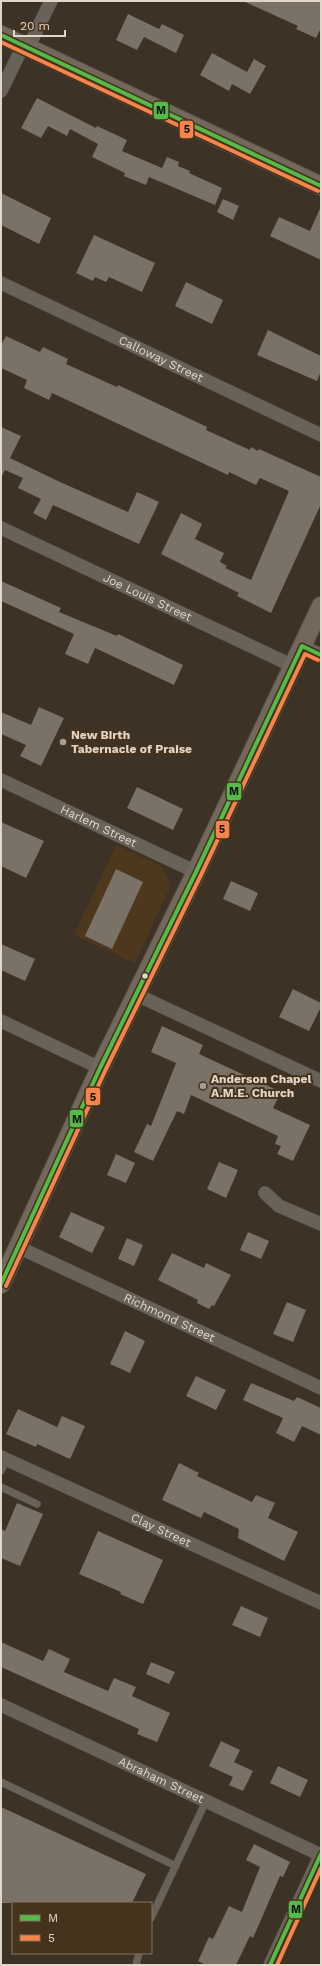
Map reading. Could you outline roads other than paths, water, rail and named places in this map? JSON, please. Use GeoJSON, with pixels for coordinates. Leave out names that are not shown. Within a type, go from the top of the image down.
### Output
{"type":"FeatureCollection","features":[{"type":"Feature","properties":{"kind":"street"},"geometry":{"type":"LineString","coordinates":[[1,91],[51,1]]}},
{"type":"Feature","properties":{"kind":"street"},"geometry":{"type":"LineString","coordinates":[[1,35],[321,186]]}},
{"type":"Feature","properties":{"kind":"street","name":"Calloway Street"},"geometry":{"type":"LineString","coordinates":[[1,283],[321,435]]}},
{"type":"Feature","properties":{"kind":"street","name":"Joe Louis Street"},"geometry":{"type":"LineString","coordinates":[[1,528],[293,666]]}},
{"type":"Feature","properties":{"kind":"street"},"geometry":{"type":"LineString","coordinates":[[2,1278],[18,1248],[100,1068],[196,872],[321,606]]}},
{"type":"Feature","properties":{"kind":"street"},"geometry":{"type":"LineString","coordinates":[[302,646],[321,655]]}},
{"type":"Feature","properties":{"kind":"street","name":"Harlem Street"},"geometry":{"type":"LineString","coordinates":[[1,780],[196,872]]}},
{"type":"Feature","properties":{"kind":"street"},"geometry":{"type":"LineString","coordinates":[[137,995],[321,1081]]}},
{"type":"Feature","properties":{"kind":"street"},"geometry":{"type":"LineString","coordinates":[[1,1021],[100,1068]]}},
{"type":"Feature","properties":{"kind":"street"},"geometry":{"type":"LineString","coordinates":[[265,1192],[280,1206],[321,1224]]}},
{"type":"Feature","properties":{"kind":"street","name":"Richmond Street"},"geometry":{"type":"LineString","coordinates":[[18,1248],[321,1388]]}},
{"type":"Feature","properties":{"kind":"street","name":"Clay Street"},"geometry":{"type":"LineString","coordinates":[[3,1462],[321,1603]]}},
{"type":"Feature","properties":{"kind":"street","name":"Abraham Street"},"geometry":{"type":"LineString","coordinates":[[1,1706],[321,1855]]}},
{"type":"Feature","properties":{"kind":"street"},"geometry":{"type":"LineString","coordinates":[[270,1965],[321,1855]]}},
{"type":"Feature","properties":{"kind":"lane"},"geometry":{"type":"LineString","coordinates":[[1,1487],[37,1504]]}},
{"type":"Feature","properties":{"kind":"lane"},"geometry":{"type":"LineString","coordinates":[[1,1782],[176,1866]]}},
{"type":"Feature","properties":{"kind":"lane"},"geometry":{"type":"LineString","coordinates":[[152,1916],[206,1801]]}},
{"type":"Feature","properties":{"kind":"lane"},"geometry":{"type":"LineString","coordinates":[[136,1965],[139,1954]]}},
{"type":"Feature","properties":{"kind":"place","name":"New Birth Tabernacle of Praise"},"geometry":{"type":"Point","coordinates":[63,742]}},
{"type":"Feature","properties":{"kind":"place","name":"Anderson Chapel A.M.E. Church"},"geometry":{"type":"Point","coordinates":[203,1086]}}]}
